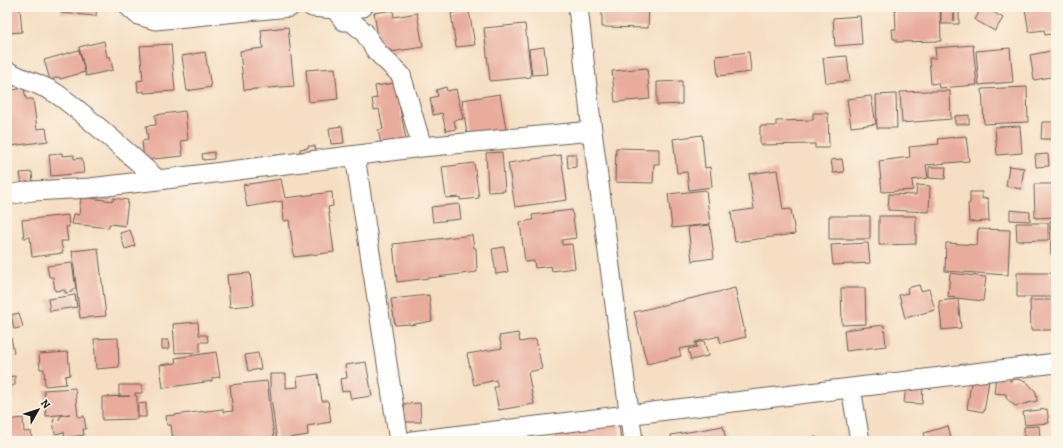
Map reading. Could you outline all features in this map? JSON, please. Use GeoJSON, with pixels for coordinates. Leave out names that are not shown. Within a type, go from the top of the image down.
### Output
{"type":"FeatureCollection","features":[{"type":"Feature","properties":{"kind":"street"},"geometry":{"type":"LineString","coordinates":[[129,7],[138,16],[155,20],[290,7]]}},
{"type":"Feature","properties":{"kind":"street"},"geometry":{"type":"LineString","coordinates":[[312,7],[335,9],[363,7]]}},
{"type":"Feature","properties":{"kind":"street"},"geometry":{"type":"LineString","coordinates":[[578,7],[592,131],[633,441]]}},
{"type":"Feature","properties":{"kind":"street"},"geometry":{"type":"LineString","coordinates":[[335,9],[344,21],[351,21],[364,32],[377,52],[401,75],[422,147]]}},
{"type":"Feature","properties":{"kind":"street"},"geometry":{"type":"LineString","coordinates":[[7,71],[28,82],[45,87],[57,94],[83,114],[158,180]]}},
{"type":"Feature","properties":{"kind":"street"},"geometry":{"type":"LineString","coordinates":[[7,195],[32,191],[90,188],[422,147],[592,131]]}},
{"type":"Feature","properties":{"kind":"street"},"geometry":{"type":"LineString","coordinates":[[355,156],[399,441]]}},
{"type":"Feature","properties":{"kind":"street"},"geometry":{"type":"LineString","coordinates":[[412,441],[1056,363]]}},
{"type":"Feature","properties":{"kind":"street"},"geometry":{"type":"LineString","coordinates":[[851,388],[860,441]]}},
{"type":"Feature","properties":{"kind":"building"},"geometry":{"type":"Polygon","coordinates":[[[62,7],[97,7],[96,16],[61,13],[62,7]]]}},
{"type":"Feature","properties":{"kind":"building"},"geometry":{"type":"Polygon","coordinates":[[[602,7],[649,7],[648,28],[602,27],[602,7]]]}},
{"type":"Feature","properties":{"kind":"building"},"geometry":{"type":"Polygon","coordinates":[[[940,7],[941,41],[896,42],[896,39],[893,39],[892,29],[896,29],[895,8],[940,7]]]}},
{"type":"Feature","properties":{"kind":"building"},"geometry":{"type":"Polygon","coordinates":[[[982,7],[985,7],[1003,18],[995,31],[975,20],[982,7]]]}},
{"type":"Feature","properties":{"kind":"building"},"geometry":{"type":"Polygon","coordinates":[[[1056,7],[1056,33],[1045,35],[1044,30],[1029,32],[1025,9],[1056,7]]]}},
{"type":"Feature","properties":{"kind":"building"},"geometry":{"type":"Polygon","coordinates":[[[20,8],[22,32],[7,33],[7,9],[20,8]]]}},
{"type":"Feature","properties":{"kind":"building"},"geometry":{"type":"Polygon","coordinates":[[[941,8],[959,9],[959,24],[941,24],[941,8]]]}},
{"type":"Feature","properties":{"kind":"building"},"geometry":{"type":"Polygon","coordinates":[[[393,10],[394,17],[417,13],[423,47],[391,52],[391,50],[380,50],[374,13],[393,10]]]}},
{"type":"Feature","properties":{"kind":"building"},"geometry":{"type":"Polygon","coordinates":[[[469,10],[475,45],[456,47],[451,13],[469,10]]]}},
{"type":"Feature","properties":{"kind":"building"},"geometry":{"type":"Polygon","coordinates":[[[860,16],[862,44],[835,46],[833,18],[860,16]]]}},
{"type":"Feature","properties":{"kind":"building"},"geometry":{"type":"Polygon","coordinates":[[[525,24],[531,77],[490,81],[484,28],[525,24]]]}},
{"type":"Feature","properties":{"kind":"building"},"geometry":{"type":"Polygon","coordinates":[[[288,27],[294,86],[244,90],[240,51],[263,48],[261,30],[288,27]]]}},
{"type":"Feature","properties":{"kind":"building"},"geometry":{"type":"Polygon","coordinates":[[[104,41],[107,57],[110,56],[113,70],[86,76],[79,47],[104,41]]]}},
{"type":"Feature","properties":{"kind":"building"},"geometry":{"type":"Polygon","coordinates":[[[171,44],[175,91],[138,92],[137,81],[143,80],[140,46],[171,44]]]}},
{"type":"Feature","properties":{"kind":"building"},"geometry":{"type":"Polygon","coordinates":[[[973,45],[977,85],[939,88],[938,83],[931,84],[929,58],[936,58],[935,48],[973,45]]]}},
{"type":"Feature","properties":{"kind":"building"},"geometry":{"type":"Polygon","coordinates":[[[544,47],[547,74],[532,75],[529,49],[544,47]]]}},
{"type":"Feature","properties":{"kind":"building"},"geometry":{"type":"Polygon","coordinates":[[[1010,48],[1013,82],[979,85],[976,51],[1010,48]]]}},
{"type":"Feature","properties":{"kind":"building"},"geometry":{"type":"Polygon","coordinates":[[[79,50],[85,72],[60,79],[59,77],[50,80],[44,60],[79,50]]]}},
{"type":"Feature","properties":{"kind":"building"},"geometry":{"type":"Polygon","coordinates":[[[1056,50],[1056,76],[1034,80],[1030,55],[1056,50]]]}},
{"type":"Feature","properties":{"kind":"building"},"geometry":{"type":"Polygon","coordinates":[[[205,52],[211,87],[187,91],[182,56],[205,52]]]}},
{"type":"Feature","properties":{"kind":"building"},"geometry":{"type":"Polygon","coordinates":[[[749,52],[751,72],[718,76],[716,56],[749,52]]]}},
{"type":"Feature","properties":{"kind":"building"},"geometry":{"type":"Polygon","coordinates":[[[847,56],[850,81],[826,83],[823,58],[847,56]]]}},
{"type":"Feature","properties":{"kind":"building"},"geometry":{"type":"Polygon","coordinates":[[[335,68],[338,99],[309,102],[306,70],[335,68]]]}},
{"type":"Feature","properties":{"kind":"building"},"geometry":{"type":"Polygon","coordinates":[[[647,68],[650,99],[615,102],[612,71],[647,68]]]}},
{"type":"Feature","properties":{"kind":"building"},"geometry":{"type":"Polygon","coordinates":[[[1054,78],[1056,78],[1056,103],[1053,103],[1054,78]]]}},
{"type":"Feature","properties":{"kind":"building"},"geometry":{"type":"Polygon","coordinates":[[[682,81],[682,104],[657,105],[657,82],[682,81]]]}},
{"type":"Feature","properties":{"kind":"building"},"geometry":{"type":"Polygon","coordinates":[[[395,83],[406,139],[381,144],[378,130],[383,129],[379,109],[374,110],[372,99],[377,98],[375,86],[395,83]]]}},
{"type":"Feature","properties":{"kind":"building"},"geometry":{"type":"Polygon","coordinates":[[[446,87],[447,91],[456,89],[463,119],[454,120],[456,129],[446,131],[442,113],[433,115],[430,98],[438,96],[436,90],[446,87]]]}},
{"type":"Feature","properties":{"kind":"building"},"geometry":{"type":"Polygon","coordinates":[[[1027,87],[1028,122],[984,124],[982,89],[1027,87]]]}},
{"type":"Feature","properties":{"kind":"building"},"geometry":{"type":"Polygon","coordinates":[[[24,88],[26,99],[33,99],[37,129],[46,128],[48,141],[11,146],[9,131],[7,131],[7,91],[24,88]]]}},
{"type":"Feature","properties":{"kind":"building"},"geometry":{"type":"Polygon","coordinates":[[[950,91],[951,119],[902,123],[900,92],[950,91]]]}},
{"type":"Feature","properties":{"kind":"building"},"geometry":{"type":"Polygon","coordinates":[[[500,94],[506,129],[467,134],[462,100],[500,94]]]}},
{"type":"Feature","properties":{"kind":"building"},"geometry":{"type":"Polygon","coordinates":[[[896,94],[897,128],[877,128],[876,95],[896,94]]]}},
{"type":"Feature","properties":{"kind":"building"},"geometry":{"type":"Polygon","coordinates":[[[871,96],[876,124],[851,127],[847,99],[871,96]]]}},
{"type":"Feature","properties":{"kind":"building"},"geometry":{"type":"Polygon","coordinates":[[[185,111],[188,140],[181,141],[183,156],[144,160],[142,141],[148,140],[146,126],[156,125],[155,115],[185,111]]]}},
{"type":"Feature","properties":{"kind":"building"},"geometry":{"type":"Polygon","coordinates":[[[813,113],[828,113],[829,148],[815,148],[815,144],[760,145],[760,126],[776,126],[776,121],[813,120],[813,113]]]}},
{"type":"Feature","properties":{"kind":"building"},"geometry":{"type":"Polygon","coordinates":[[[969,115],[969,124],[955,124],[955,116],[969,115]]]}},
{"type":"Feature","properties":{"kind":"building"},"geometry":{"type":"Polygon","coordinates":[[[1042,122],[1054,122],[1053,139],[1041,139],[1042,122]]]}},
{"type":"Feature","properties":{"kind":"building"},"geometry":{"type":"Polygon","coordinates":[[[342,126],[344,143],[331,144],[329,128],[342,126]]]}},
{"type":"Feature","properties":{"kind":"building"},"geometry":{"type":"Polygon","coordinates":[[[1020,126],[1022,153],[997,155],[995,127],[1020,126]]]}},
{"type":"Feature","properties":{"kind":"building"},"geometry":{"type":"Polygon","coordinates":[[[702,135],[705,168],[710,167],[712,187],[689,190],[687,172],[677,173],[673,139],[702,135]]]}},
{"type":"Feature","properties":{"kind":"building"},"geometry":{"type":"Polygon","coordinates":[[[966,136],[969,161],[926,165],[928,178],[912,180],[913,190],[882,192],[879,161],[910,157],[909,147],[939,144],[938,139],[966,136]]]}},
{"type":"Feature","properties":{"kind":"building"},"geometry":{"type":"Polygon","coordinates":[[[308,146],[315,146],[316,154],[300,156],[300,149],[308,148],[308,146]]]}},
{"type":"Feature","properties":{"kind":"building"},"geometry":{"type":"Polygon","coordinates":[[[616,148],[659,149],[659,164],[654,164],[653,183],[615,182],[616,148]]]}},
{"type":"Feature","properties":{"kind":"building"},"geometry":{"type":"Polygon","coordinates":[[[214,152],[214,159],[203,160],[202,154],[214,152]]]}},
{"type":"Feature","properties":{"kind":"building"},"geometry":{"type":"Polygon","coordinates":[[[502,152],[505,191],[488,192],[486,153],[502,152]]]}},
{"type":"Feature","properties":{"kind":"building"},"geometry":{"type":"Polygon","coordinates":[[[62,153],[62,156],[74,155],[74,159],[82,158],[84,173],[51,176],[49,154],[62,153]]]}},
{"type":"Feature","properties":{"kind":"building"},"geometry":{"type":"Polygon","coordinates":[[[567,154],[576,154],[576,167],[568,168],[567,154]]]}},
{"type":"Feature","properties":{"kind":"building"},"geometry":{"type":"Polygon","coordinates":[[[1048,154],[1049,166],[1036,167],[1035,155],[1048,154]]]}},
{"type":"Feature","properties":{"kind":"building"},"geometry":{"type":"Polygon","coordinates":[[[561,155],[567,200],[515,207],[508,163],[561,155]]]}},
{"type":"Feature","properties":{"kind":"building"},"geometry":{"type":"Polygon","coordinates":[[[842,159],[844,172],[833,173],[831,160],[842,159]]]}},
{"type":"Feature","properties":{"kind":"building"},"geometry":{"type":"Polygon","coordinates":[[[474,163],[479,198],[460,200],[460,197],[446,198],[442,167],[474,163]]]}},
{"type":"Feature","properties":{"kind":"building"},"geometry":{"type":"Polygon","coordinates":[[[1009,166],[1024,168],[1021,189],[1006,186],[1009,166]]]}},
{"type":"Feature","properties":{"kind":"building"},"geometry":{"type":"Polygon","coordinates":[[[929,167],[946,167],[945,179],[929,178],[929,167]]]}},
{"type":"Feature","properties":{"kind":"building"},"geometry":{"type":"Polygon","coordinates":[[[777,170],[783,210],[791,209],[795,234],[735,242],[731,212],[754,209],[749,174],[777,170]]]}},
{"type":"Feature","properties":{"kind":"building"},"geometry":{"type":"Polygon","coordinates":[[[32,172],[33,184],[22,185],[20,173],[32,172]]]}},
{"type":"Feature","properties":{"kind":"building"},"geometry":{"type":"Polygon","coordinates":[[[281,179],[285,198],[332,192],[333,206],[328,207],[334,252],[294,257],[289,220],[284,221],[282,201],[247,207],[243,185],[281,179]]]}},
{"type":"Feature","properties":{"kind":"building"},"geometry":{"type":"Polygon","coordinates":[[[1034,184],[1055,184],[1056,217],[1035,218],[1034,184]]]}},
{"type":"Feature","properties":{"kind":"building"},"geometry":{"type":"Polygon","coordinates":[[[917,185],[930,186],[929,212],[888,210],[889,194],[916,195],[917,185]]]}},
{"type":"Feature","properties":{"kind":"building"},"geometry":{"type":"Polygon","coordinates":[[[706,190],[710,224],[672,228],[668,194],[706,190]]]}},
{"type":"Feature","properties":{"kind":"building"},"geometry":{"type":"Polygon","coordinates":[[[970,192],[982,192],[982,199],[988,198],[989,221],[969,222],[968,204],[970,203],[970,192]]]}},
{"type":"Feature","properties":{"kind":"building"},"geometry":{"type":"Polygon","coordinates":[[[81,197],[113,201],[114,198],[128,200],[125,226],[109,224],[109,228],[72,224],[74,214],[79,215],[81,197]]]}},
{"type":"Feature","properties":{"kind":"building"},"geometry":{"type":"Polygon","coordinates":[[[459,204],[461,219],[433,222],[431,207],[459,204]]]}},
{"type":"Feature","properties":{"kind":"building"},"geometry":{"type":"Polygon","coordinates":[[[572,210],[576,238],[562,240],[562,245],[572,244],[575,268],[552,271],[551,266],[535,268],[534,261],[525,262],[520,222],[533,220],[532,215],[572,210]]]}},
{"type":"Feature","properties":{"kind":"building"},"geometry":{"type":"Polygon","coordinates":[[[1010,210],[1030,212],[1030,221],[1010,220],[1010,210]]]}},
{"type":"Feature","properties":{"kind":"building"},"geometry":{"type":"Polygon","coordinates":[[[68,215],[69,227],[66,227],[68,241],[61,241],[63,253],[32,257],[30,237],[24,238],[22,220],[68,215]]]}},
{"type":"Feature","properties":{"kind":"building"},"geometry":{"type":"Polygon","coordinates":[[[829,216],[870,216],[870,239],[829,239],[829,216]]]}},
{"type":"Feature","properties":{"kind":"building"},"geometry":{"type":"Polygon","coordinates":[[[879,216],[916,216],[916,244],[879,245],[879,216]]]}},
{"type":"Feature","properties":{"kind":"building"},"geometry":{"type":"Polygon","coordinates":[[[1050,221],[1056,221],[1056,253],[1051,254],[1050,221]]]}},
{"type":"Feature","properties":{"kind":"building"},"geometry":{"type":"Polygon","coordinates":[[[1016,223],[1048,223],[1048,240],[1017,241],[1016,223]]]}},
{"type":"Feature","properties":{"kind":"building"},"geometry":{"type":"Polygon","coordinates":[[[710,225],[714,258],[692,261],[688,227],[710,225]]]}},
{"type":"Feature","properties":{"kind":"building"},"geometry":{"type":"Polygon","coordinates":[[[978,229],[1010,230],[1008,275],[945,271],[946,243],[977,245],[978,229]]]}},
{"type":"Feature","properties":{"kind":"building"},"geometry":{"type":"Polygon","coordinates":[[[130,230],[135,246],[125,249],[120,233],[130,230]]]}},
{"type":"Feature","properties":{"kind":"building"},"geometry":{"type":"Polygon","coordinates":[[[472,235],[474,248],[476,248],[477,272],[397,282],[393,244],[472,235]]]}},
{"type":"Feature","properties":{"kind":"building"},"geometry":{"type":"Polygon","coordinates":[[[868,243],[870,263],[833,265],[831,245],[868,243]]]}},
{"type":"Feature","properties":{"kind":"building"},"geometry":{"type":"Polygon","coordinates":[[[504,247],[508,272],[496,274],[492,249],[504,247]]]}},
{"type":"Feature","properties":{"kind":"building"},"geometry":{"type":"Polygon","coordinates":[[[98,248],[106,316],[80,318],[72,251],[98,248]]]}},
{"type":"Feature","properties":{"kind":"building"},"geometry":{"type":"Polygon","coordinates":[[[72,263],[76,289],[72,289],[72,292],[65,293],[65,290],[55,291],[53,277],[49,277],[47,266],[72,263]]]}},
{"type":"Feature","properties":{"kind":"building"},"geometry":{"type":"Polygon","coordinates":[[[250,273],[254,305],[230,307],[227,275],[250,273]]]}},
{"type":"Feature","properties":{"kind":"building"},"geometry":{"type":"Polygon","coordinates":[[[950,273],[986,277],[983,301],[948,297],[950,273]]]}},
{"type":"Feature","properties":{"kind":"building"},"geometry":{"type":"Polygon","coordinates":[[[1017,273],[1056,273],[1056,297],[1017,297],[1017,273]]]}},
{"type":"Feature","properties":{"kind":"building"},"geometry":{"type":"Polygon","coordinates":[[[919,285],[921,291],[929,289],[935,310],[905,318],[899,295],[908,293],[907,288],[919,285]]]}},
{"type":"Feature","properties":{"kind":"building"},"geometry":{"type":"Polygon","coordinates":[[[735,288],[746,337],[721,343],[719,336],[695,342],[695,346],[679,349],[681,356],[647,364],[634,312],[735,288]]]}},
{"type":"Feature","properties":{"kind":"building"},"geometry":{"type":"Polygon","coordinates":[[[841,288],[865,288],[866,324],[842,325],[841,288]]]}},
{"type":"Feature","properties":{"kind":"building"},"geometry":{"type":"Polygon","coordinates":[[[75,295],[77,307],[50,311],[48,299],[75,295]]]}},
{"type":"Feature","properties":{"kind":"building"},"geometry":{"type":"Polygon","coordinates":[[[429,295],[432,321],[410,325],[395,325],[391,299],[429,295]]]}},
{"type":"Feature","properties":{"kind":"building"},"geometry":{"type":"Polygon","coordinates":[[[7,298],[11,317],[7,317],[7,298]]]}},
{"type":"Feature","properties":{"kind":"building"},"geometry":{"type":"Polygon","coordinates":[[[958,299],[961,328],[942,330],[939,301],[958,299]]]}},
{"type":"Feature","properties":{"kind":"building"},"geometry":{"type":"Polygon","coordinates":[[[1030,300],[1056,300],[1056,330],[1031,330],[1030,300]]]}},
{"type":"Feature","properties":{"kind":"building"},"geometry":{"type":"Polygon","coordinates":[[[19,313],[23,327],[14,329],[11,315],[19,313]]]}},
{"type":"Feature","properties":{"kind":"building"},"geometry":{"type":"Polygon","coordinates":[[[198,322],[199,335],[207,335],[208,342],[200,342],[200,352],[175,353],[173,324],[198,322]]]}},
{"type":"Feature","properties":{"kind":"building"},"geometry":{"type":"Polygon","coordinates":[[[884,325],[886,346],[846,351],[844,330],[884,325]]]}},
{"type":"Feature","properties":{"kind":"building"},"geometry":{"type":"Polygon","coordinates":[[[10,332],[14,353],[7,354],[7,333],[10,332]]]}},
{"type":"Feature","properties":{"kind":"building"},"geometry":{"type":"Polygon","coordinates":[[[518,333],[520,342],[536,339],[542,369],[528,372],[534,404],[499,410],[494,387],[498,387],[496,380],[474,385],[467,354],[502,348],[499,336],[518,333]]]}},
{"type":"Feature","properties":{"kind":"building"},"geometry":{"type":"Polygon","coordinates":[[[118,338],[119,367],[96,369],[94,339],[118,338]]]}},
{"type":"Feature","properties":{"kind":"building"},"geometry":{"type":"Polygon","coordinates":[[[162,340],[168,340],[169,349],[162,349],[162,340]]]}},
{"type":"Feature","properties":{"kind":"building"},"geometry":{"type":"Polygon","coordinates":[[[704,341],[708,356],[691,360],[688,349],[697,347],[696,343],[704,341]]]}},
{"type":"Feature","properties":{"kind":"building"},"geometry":{"type":"Polygon","coordinates":[[[68,352],[70,375],[65,376],[66,384],[45,386],[44,369],[40,369],[39,354],[68,352]]]}},
{"type":"Feature","properties":{"kind":"building"},"geometry":{"type":"Polygon","coordinates":[[[216,352],[220,377],[212,378],[212,381],[163,388],[160,365],[176,363],[175,358],[216,352]]]}},
{"type":"Feature","properties":{"kind":"building"},"geometry":{"type":"Polygon","coordinates":[[[258,353],[261,369],[248,371],[245,355],[258,353]]]}},
{"type":"Feature","properties":{"kind":"building"},"geometry":{"type":"Polygon","coordinates":[[[366,362],[372,396],[351,399],[349,390],[342,392],[340,379],[347,378],[345,365],[366,362]]]}},
{"type":"Feature","properties":{"kind":"building"},"geometry":{"type":"Polygon","coordinates":[[[270,374],[286,374],[286,388],[298,387],[297,377],[318,374],[322,401],[328,401],[331,422],[307,426],[308,435],[277,440],[270,391],[270,374]]]}},
{"type":"Feature","properties":{"kind":"building"},"geometry":{"type":"Polygon","coordinates":[[[15,376],[15,385],[10,386],[11,397],[7,397],[7,377],[15,376]]]}},
{"type":"Feature","properties":{"kind":"building"},"geometry":{"type":"Polygon","coordinates":[[[996,376],[1010,377],[1010,381],[1016,379],[1026,381],[1036,392],[1037,401],[1015,406],[1006,398],[1006,394],[994,393],[996,376]]]}},
{"type":"Feature","properties":{"kind":"building"},"geometry":{"type":"Polygon","coordinates":[[[972,377],[989,380],[984,412],[967,409],[972,377]]]}},
{"type":"Feature","properties":{"kind":"building"},"geometry":{"type":"Polygon","coordinates":[[[267,381],[274,437],[237,441],[173,441],[171,425],[167,425],[166,416],[223,409],[223,412],[233,411],[230,385],[267,381]]]}},
{"type":"Feature","properties":{"kind":"building"},"geometry":{"type":"Polygon","coordinates":[[[906,384],[923,385],[922,404],[904,403],[906,384]]]}},
{"type":"Feature","properties":{"kind":"building"},"geometry":{"type":"Polygon","coordinates":[[[119,385],[142,385],[142,393],[135,393],[135,396],[137,396],[137,419],[102,420],[102,397],[130,396],[119,396],[119,385]]]}},
{"type":"Feature","properties":{"kind":"building"},"geometry":{"type":"Polygon","coordinates":[[[75,388],[78,417],[84,416],[86,429],[83,429],[84,435],[65,438],[64,432],[55,434],[53,420],[60,419],[60,416],[70,414],[46,416],[44,390],[75,388]]]}},
{"type":"Feature","properties":{"kind":"building"},"geometry":{"type":"Polygon","coordinates":[[[146,403],[146,417],[138,417],[138,404],[146,403]]]}},
{"type":"Feature","properties":{"kind":"building"},"geometry":{"type":"Polygon","coordinates":[[[420,403],[421,422],[405,422],[404,404],[420,403]]]}},
{"type":"Feature","properties":{"kind":"building"},"geometry":{"type":"Polygon","coordinates":[[[1047,409],[1049,423],[1025,425],[1023,412],[1047,409]]]}},
{"type":"Feature","properties":{"kind":"building"},"geometry":{"type":"Polygon","coordinates":[[[23,418],[24,432],[31,431],[32,441],[7,441],[7,420],[23,418]]]}},
{"type":"Feature","properties":{"kind":"building"},"geometry":{"type":"Polygon","coordinates":[[[619,424],[621,441],[556,441],[555,434],[619,424]]]}},
{"type":"Feature","properties":{"kind":"building"},"geometry":{"type":"Polygon","coordinates":[[[723,426],[726,441],[672,441],[671,435],[723,426]]]}},
{"type":"Feature","properties":{"kind":"building"},"geometry":{"type":"Polygon","coordinates":[[[948,426],[951,438],[941,441],[926,441],[924,433],[948,426]]]}},
{"type":"Feature","properties":{"kind":"building"},"geometry":{"type":"Polygon","coordinates":[[[1039,426],[1040,437],[1024,438],[1024,427],[1039,426]]]}},
{"type":"Feature","properties":{"kind":"building"},"geometry":{"type":"Polygon","coordinates":[[[816,437],[816,441],[794,441],[794,440],[816,437]]]}}]}
